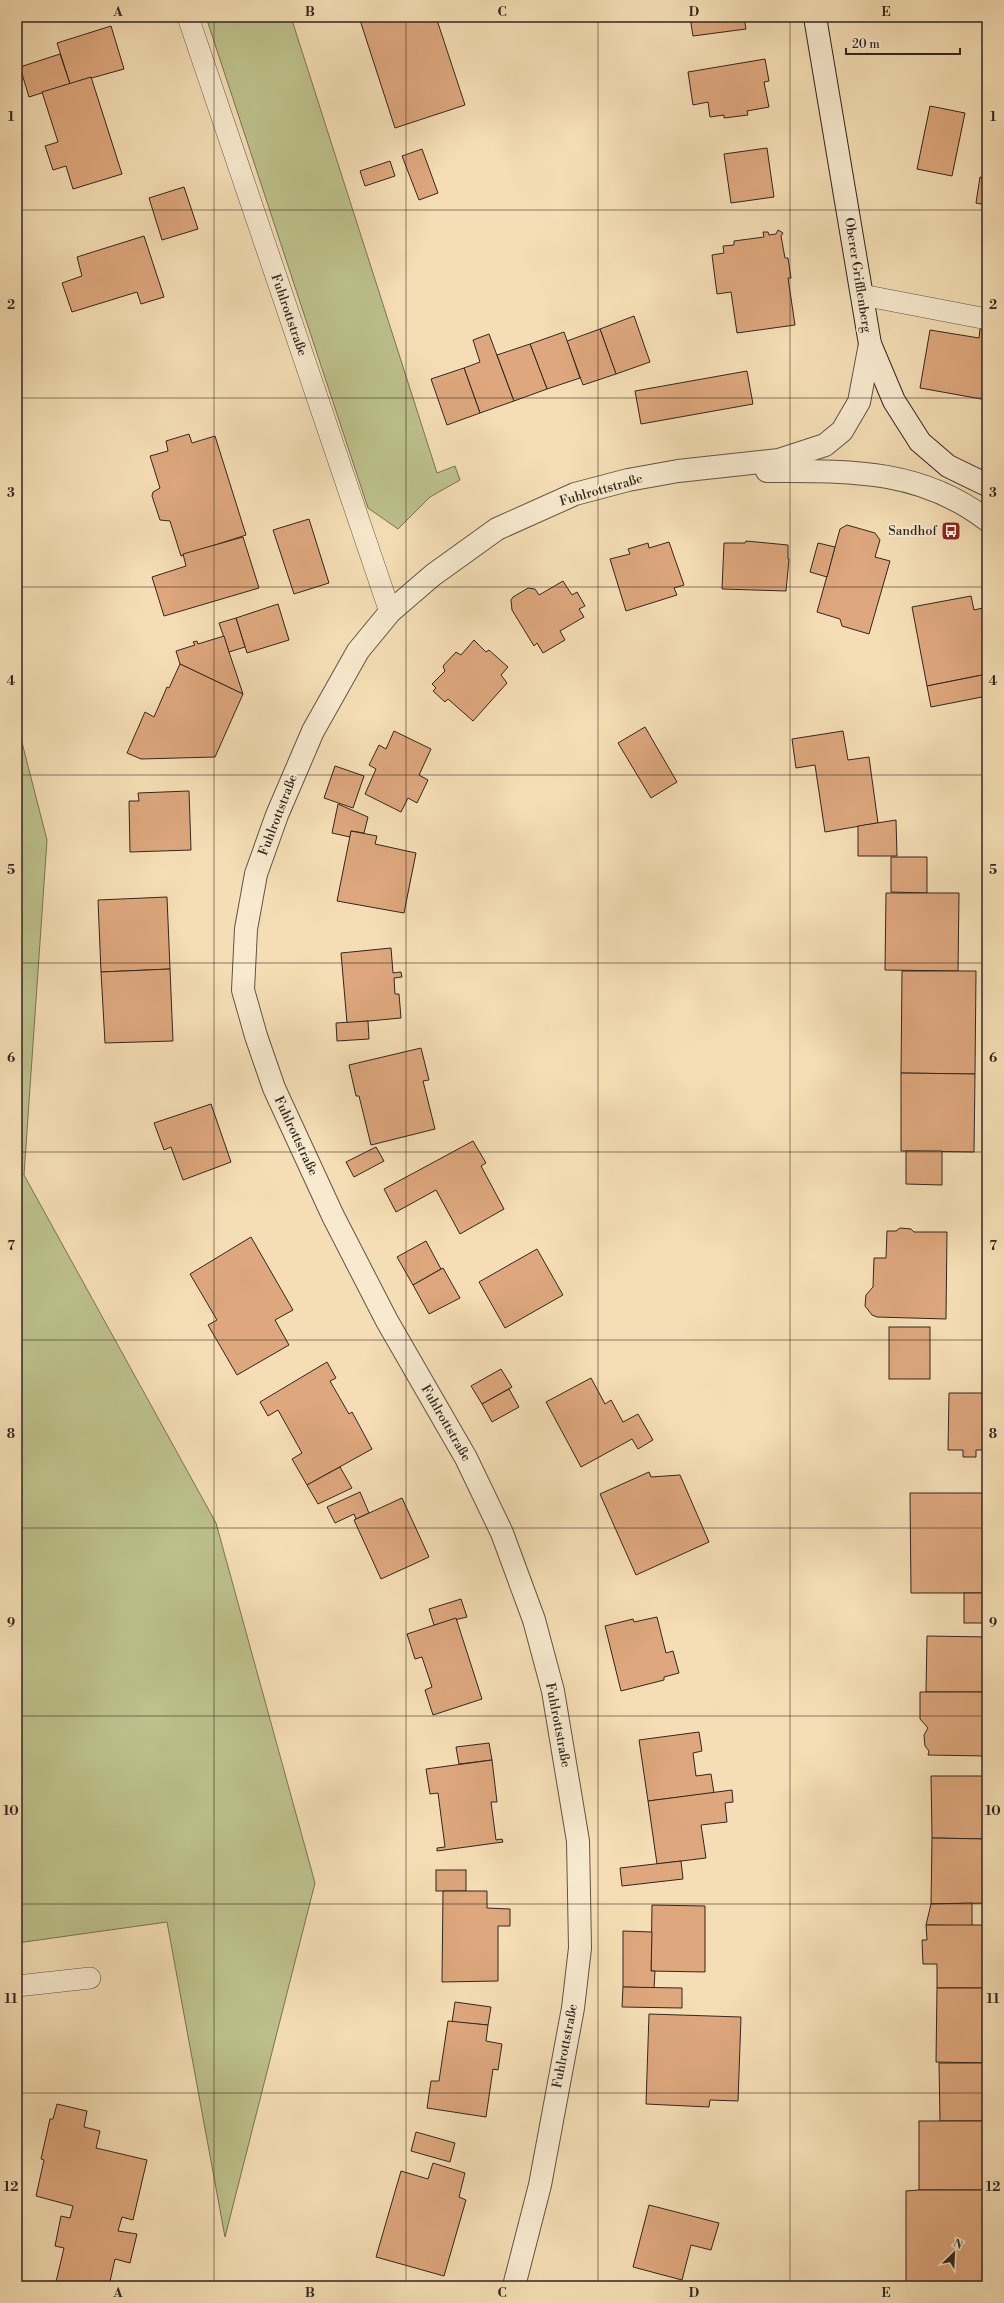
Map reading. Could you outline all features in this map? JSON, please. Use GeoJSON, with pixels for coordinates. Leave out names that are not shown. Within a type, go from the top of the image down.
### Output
{"type":"FeatureCollection","features":[{"type":"Feature","properties":{"kind":"street","name":"Oberer Grifflenberg"},"geometry":{"type":"LineString","coordinates":[[815,17],[870,344],[894,401],[920,442],[948,466],[987,485]]}},
{"type":"Feature","properties":{"kind":"street","name":"Fuhlrottstraße"},"geometry":{"type":"LineString","coordinates":[[514,2286],[540,2185],[573,2008],[580,1948],[578,1841],[553,1691],[534,1620],[502,1533],[466,1458],[387,1321],[333,1216],[274,1088],[256,1036],[244,990],[246,928],[256,874],[277,814],[312,731],[335,688],[358,651],[390,612],[466,549],[497,529],[575,494],[628,480],[678,471],[779,460],[826,445],[842,431],[859,402],[870,344]]}},
{"type":"Feature","properties":{"kind":"street","name":"Fuhlrottstraße"},"geometry":{"type":"LineString","coordinates":[[678,471],[841,471],[886,476],[911,481],[942,494],[987,520]]}},
{"type":"Feature","properties":{"kind":"lane","name":"Fuhlrottstraße"},"geometry":{"type":"LineString","coordinates":[[188,17],[390,612]]}},
{"type":"Feature","properties":{"kind":"lane"},"geometry":{"type":"LineString","coordinates":[[862,295],[987,319]]}},
{"type":"Feature","properties":{"kind":"lane"},"geometry":{"type":"LineString","coordinates":[[17,1986],[90,1978]]}},
{"type":"Feature","properties":{"kind":"green space"},"geometry":{"type":"Polygon","coordinates":[[[206,17],[291,17],[437,473],[455,466],[460,480],[430,497],[398,529],[368,508],[206,17]]]}},
{"type":"Feature","properties":{"kind":"green space"},"geometry":{"type":"Polygon","coordinates":[[[17,723],[47,840],[24,1175],[216,1523],[315,1883],[225,2237],[167,1922],[17,1943],[17,723]]]}},
{"type":"Feature","properties":{"kind":"building"},"geometry":{"type":"Polygon","coordinates":[[[359,17],[436,17],[465,105],[395,128],[359,17]]]}},
{"type":"Feature","properties":{"kind":"building"},"geometry":{"type":"Polygon","coordinates":[[[690,17],[744,17],[746,29],[693,36],[690,17]]]}},
{"type":"Feature","properties":{"kind":"building"},"geometry":{"type":"Polygon","coordinates":[[[111,26],[124,69],[70,84],[57,43],[111,26]]]}},
{"type":"Feature","properties":{"kind":"building"},"geometry":{"type":"Polygon","coordinates":[[[60,54],[70,84],[29,97],[20,67],[60,54]]]}},
{"type":"Feature","properties":{"kind":"building"},"geometry":{"type":"Polygon","coordinates":[[[765,59],[769,81],[764,82],[769,107],[747,111],[748,115],[724,118],[724,115],[710,117],[708,102],[693,105],[688,72],[765,59]]]}},
{"type":"Feature","properties":{"kind":"building"},"geometry":{"type":"Polygon","coordinates":[[[91,77],[122,174],[73,189],[66,166],[53,170],[45,146],[58,142],[42,92],[91,77]]]}},
{"type":"Feature","properties":{"kind":"building"},"geometry":{"type":"Polygon","coordinates":[[[930,106],[965,113],[952,176],[917,169],[930,106]]]}},
{"type":"Feature","properties":{"kind":"building"},"geometry":{"type":"Polygon","coordinates":[[[767,148],[774,197],[731,203],[724,154],[767,148]]]}},
{"type":"Feature","properties":{"kind":"building"},"geometry":{"type":"Polygon","coordinates":[[[422,149],[438,193],[419,200],[402,156],[422,149]]]}},
{"type":"Feature","properties":{"kind":"building"},"geometry":{"type":"Polygon","coordinates":[[[390,161],[395,176],[365,186],[360,171],[390,161]]]}},
{"type":"Feature","properties":{"kind":"building"},"geometry":{"type":"Polygon","coordinates":[[[980,177],[987,179],[987,205],[976,203],[980,177]]]}},
{"type":"Feature","properties":{"kind":"building"},"geometry":{"type":"Polygon","coordinates":[[[184,187],[198,229],[162,240],[149,198],[184,187]]]}},
{"type":"Feature","properties":{"kind":"building"},"geometry":{"type":"Polygon","coordinates":[[[778,230],[783,233],[781,236],[785,258],[788,258],[791,278],[788,278],[795,325],[737,333],[731,292],[717,294],[712,255],[724,253],[723,246],[734,245],[734,241],[764,237],[763,232],[768,232],[769,235],[776,234],[778,230]]]}},
{"type":"Feature","properties":{"kind":"building"},"geometry":{"type":"Polygon","coordinates":[[[144,236],[164,297],[141,304],[137,292],[72,312],[62,283],[82,276],[77,257],[144,236]]]}},
{"type":"Feature","properties":{"kind":"building"},"geometry":{"type":"Polygon","coordinates":[[[634,316],[650,362],[616,374],[600,329],[634,316]]]}},
{"type":"Feature","properties":{"kind":"building"},"geometry":{"type":"Polygon","coordinates":[[[600,329],[616,374],[583,385],[567,341],[600,329]]]}},
{"type":"Feature","properties":{"kind":"building"},"geometry":{"type":"Polygon","coordinates":[[[980,329],[987,330],[987,400],[920,388],[930,330],[979,338],[980,329]]]}},
{"type":"Feature","properties":{"kind":"building"},"geometry":{"type":"Polygon","coordinates":[[[564,332],[580,378],[547,389],[530,344],[564,332]]]}},
{"type":"Feature","properties":{"kind":"building"},"geometry":{"type":"Polygon","coordinates":[[[489,334],[514,401],[480,413],[464,368],[480,362],[473,340],[489,334]]]}},
{"type":"Feature","properties":{"kind":"building"},"geometry":{"type":"Polygon","coordinates":[[[530,344],[547,389],[514,401],[497,355],[530,344]]]}},
{"type":"Feature","properties":{"kind":"building"},"geometry":{"type":"Polygon","coordinates":[[[464,368],[480,413],[447,425],[431,379],[464,368]]]}},
{"type":"Feature","properties":{"kind":"building"},"geometry":{"type":"Polygon","coordinates":[[[747,371],[753,404],[641,424],[635,391],[747,371]]]}},
{"type":"Feature","properties":{"kind":"building"},"geometry":{"type":"Polygon","coordinates":[[[189,434],[192,443],[215,436],[246,535],[181,556],[170,521],[160,520],[152,496],[153,492],[160,488],[150,456],[168,451],[166,441],[189,434]]]}},
{"type":"Feature","properties":{"kind":"building"},"geometry":{"type":"Polygon","coordinates":[[[309,519],[329,583],[294,594],[273,530],[309,519]]]}},
{"type":"Feature","properties":{"kind":"building"},"geometry":{"type":"Polygon","coordinates":[[[847,525],[875,533],[880,540],[875,557],[890,561],[869,634],[842,626],[840,619],[817,612],[840,529],[847,525]]]}},
{"type":"Feature","properties":{"kind":"building"},"geometry":{"type":"Polygon","coordinates":[[[243,537],[259,588],[164,616],[152,577],[186,566],[183,554],[243,537]]]}},
{"type":"Feature","properties":{"kind":"building"},"geometry":{"type":"Polygon","coordinates":[[[746,541],[788,545],[789,559],[786,591],[722,589],[724,543],[745,543],[746,541]]]}},
{"type":"Feature","properties":{"kind":"building"},"geometry":{"type":"Polygon","coordinates":[[[669,542],[684,585],[674,588],[677,595],[626,611],[610,559],[630,554],[628,549],[648,543],[649,548],[669,542]]]}},
{"type":"Feature","properties":{"kind":"building"},"geometry":{"type":"Polygon","coordinates":[[[818,543],[835,547],[827,577],[810,572],[818,543]]]}},
{"type":"Feature","properties":{"kind":"building"},"geometry":{"type":"Polygon","coordinates":[[[563,581],[572,595],[577,592],[585,606],[579,609],[584,617],[560,631],[565,640],[543,653],[537,643],[534,646],[512,610],[511,600],[513,597],[528,588],[535,589],[539,595],[563,581]]]}},
{"type":"Feature","properties":{"kind":"building"},"geometry":{"type":"Polygon","coordinates":[[[971,596],[974,610],[987,607],[987,674],[927,686],[912,607],[971,596]]]}},
{"type":"Feature","properties":{"kind":"building"},"geometry":{"type":"Polygon","coordinates":[[[278,604],[289,640],[247,653],[236,618],[278,604]]]}},
{"type":"Feature","properties":{"kind":"building"},"geometry":{"type":"Polygon","coordinates":[[[236,618],[245,647],[229,652],[219,623],[236,618]]]}},
{"type":"Feature","properties":{"kind":"building"},"geometry":{"type":"Polygon","coordinates":[[[224,636],[243,694],[180,664],[176,651],[195,645],[193,642],[197,641],[198,644],[224,636]]]}},
{"type":"Feature","properties":{"kind":"building"},"geometry":{"type":"Polygon","coordinates":[[[474,640],[486,652],[489,650],[508,667],[501,675],[507,683],[473,721],[448,699],[445,702],[433,691],[436,688],[432,684],[445,671],[443,666],[456,652],[461,655],[474,640]]]}},
{"type":"Feature","properties":{"kind":"building"},"geometry":{"type":"Polygon","coordinates":[[[180,664],[243,694],[215,757],[141,759],[127,753],[145,712],[154,717],[167,687],[169,688],[180,664]]]}},
{"type":"Feature","properties":{"kind":"building"},"geometry":{"type":"Polygon","coordinates":[[[987,674],[987,696],[931,707],[927,686],[987,674]]]}},
{"type":"Feature","properties":{"kind":"building"},"geometry":{"type":"Polygon","coordinates":[[[645,727],[677,782],[651,798],[618,743],[645,727]]]}},
{"type":"Feature","properties":{"kind":"building"},"geometry":{"type":"Polygon","coordinates":[[[394,731],[431,749],[419,775],[428,780],[417,803],[408,798],[401,812],[365,794],[376,769],[369,765],[379,745],[386,749],[394,731]]]}},
{"type":"Feature","properties":{"kind":"building"},"geometry":{"type":"Polygon","coordinates":[[[843,731],[848,760],[869,757],[878,823],[825,832],[815,765],[796,768],[792,739],[843,731]]]}},
{"type":"Feature","properties":{"kind":"building"},"geometry":{"type":"Polygon","coordinates":[[[335,766],[364,776],[353,808],[324,798],[335,766]]]}},
{"type":"Feature","properties":{"kind":"building"},"geometry":{"type":"Polygon","coordinates":[[[189,791],[191,850],[130,852],[129,801],[139,801],[138,793],[189,791]]]}},
{"type":"Feature","properties":{"kind":"building"},"geometry":{"type":"Polygon","coordinates":[[[338,804],[368,817],[364,833],[351,831],[350,837],[332,833],[338,804]]]}},
{"type":"Feature","properties":{"kind":"building"},"geometry":{"type":"Polygon","coordinates":[[[896,820],[897,856],[858,856],[858,826],[896,820]]]}},
{"type":"Feature","properties":{"kind":"building"},"geometry":{"type":"Polygon","coordinates":[[[351,831],[377,836],[375,844],[416,853],[404,913],[337,901],[351,831]]]}},
{"type":"Feature","properties":{"kind":"building"},"geometry":{"type":"Polygon","coordinates":[[[891,857],[927,857],[927,893],[891,892],[891,857]]]}},
{"type":"Feature","properties":{"kind":"building"},"geometry":{"type":"Polygon","coordinates":[[[886,893],[959,893],[958,971],[885,970],[886,893]]]}},
{"type":"Feature","properties":{"kind":"building"},"geometry":{"type":"Polygon","coordinates":[[[167,897],[170,969],[101,972],[98,900],[167,897]]]}},
{"type":"Feature","properties":{"kind":"building"},"geometry":{"type":"Polygon","coordinates":[[[391,948],[393,973],[401,972],[402,977],[394,978],[395,994],[399,994],[401,1018],[347,1023],[341,953],[391,948]]]}},
{"type":"Feature","properties":{"kind":"building"},"geometry":{"type":"Polygon","coordinates":[[[170,969],[173,1041],[105,1043],[101,972],[170,969]]]}},
{"type":"Feature","properties":{"kind":"building"},"geometry":{"type":"Polygon","coordinates":[[[902,971],[976,971],[975,1074],[901,1073],[902,971]]]}},
{"type":"Feature","properties":{"kind":"building"},"geometry":{"type":"Polygon","coordinates":[[[368,1021],[369,1039],[337,1041],[336,1023],[368,1021]]]}},
{"type":"Feature","properties":{"kind":"building"},"geometry":{"type":"Polygon","coordinates":[[[421,1048],[429,1080],[423,1081],[435,1129],[371,1145],[359,1096],[356,1096],[349,1065],[421,1048]]]}},
{"type":"Feature","properties":{"kind":"building"},"geometry":{"type":"Polygon","coordinates":[[[901,1073],[975,1074],[974,1152],[901,1151],[901,1073]]]}},
{"type":"Feature","properties":{"kind":"building"},"geometry":{"type":"Polygon","coordinates":[[[211,1104],[231,1162],[183,1180],[171,1147],[164,1150],[154,1123],[211,1104]]]}},
{"type":"Feature","properties":{"kind":"building"},"geometry":{"type":"Polygon","coordinates":[[[473,1141],[486,1163],[481,1166],[504,1209],[460,1234],[436,1190],[396,1212],[384,1189],[473,1141]]]}},
{"type":"Feature","properties":{"kind":"building"},"geometry":{"type":"Polygon","coordinates":[[[376,1147],[384,1161],[354,1177],[346,1162],[376,1147]]]}},
{"type":"Feature","properties":{"kind":"building"},"geometry":{"type":"Polygon","coordinates":[[[906,1151],[942,1151],[942,1185],[906,1184],[906,1151]]]}},
{"type":"Feature","properties":{"kind":"building"},"geometry":{"type":"Polygon","coordinates":[[[900,1228],[911,1229],[914,1232],[947,1232],[946,1319],[877,1317],[872,1315],[865,1306],[866,1295],[873,1287],[874,1258],[886,1258],[887,1231],[896,1231],[900,1228]]]}},
{"type":"Feature","properties":{"kind":"building"},"geometry":{"type":"Polygon","coordinates":[[[251,1237],[293,1310],[275,1320],[289,1345],[237,1375],[208,1325],[217,1320],[190,1274],[251,1237]]]}},
{"type":"Feature","properties":{"kind":"building"},"geometry":{"type":"Polygon","coordinates":[[[426,1241],[441,1269],[413,1285],[397,1257],[426,1241]]]}},
{"type":"Feature","properties":{"kind":"building"},"geometry":{"type":"Polygon","coordinates":[[[537,1249],[563,1295],[505,1328],[479,1282],[537,1249]]]}},
{"type":"Feature","properties":{"kind":"building"},"geometry":{"type":"Polygon","coordinates":[[[443,1268],[460,1298],[429,1314],[413,1285],[443,1268]]]}},
{"type":"Feature","properties":{"kind":"building"},"geometry":{"type":"Polygon","coordinates":[[[889,1327],[930,1327],[930,1379],[889,1379],[889,1327]]]}},
{"type":"Feature","properties":{"kind":"building"},"geometry":{"type":"Polygon","coordinates":[[[327,1362],[336,1378],[330,1381],[349,1414],[352,1412],[372,1449],[307,1485],[292,1459],[302,1453],[278,1410],[268,1416],[260,1402],[327,1362]]]}},
{"type":"Feature","properties":{"kind":"building"},"geometry":{"type":"Polygon","coordinates":[[[501,1369],[512,1387],[482,1404],[471,1386],[501,1369]]]}},
{"type":"Feature","properties":{"kind":"building"},"geometry":{"type":"Polygon","coordinates":[[[591,1378],[605,1404],[611,1400],[623,1422],[638,1414],[653,1440],[638,1449],[632,1439],[581,1467],[546,1402],[591,1378]]]}},
{"type":"Feature","properties":{"kind":"building"},"geometry":{"type":"Polygon","coordinates":[[[509,1389],[519,1407],[492,1422],[482,1404],[509,1389]]]}},
{"type":"Feature","properties":{"kind":"building"},"geometry":{"type":"Polygon","coordinates":[[[949,1393],[987,1393],[987,1450],[976,1450],[976,1457],[963,1457],[963,1450],[948,1450],[949,1393]]]}},
{"type":"Feature","properties":{"kind":"building"},"geometry":{"type":"Polygon","coordinates":[[[340,1467],[352,1488],[318,1504],[307,1485],[340,1467]]]}},
{"type":"Feature","properties":{"kind":"building"},"geometry":{"type":"Polygon","coordinates":[[[649,1472],[651,1477],[680,1475],[709,1542],[636,1575],[600,1494],[649,1472]]]}},
{"type":"Feature","properties":{"kind":"building"},"geometry":{"type":"Polygon","coordinates":[[[360,1492],[369,1513],[356,1519],[354,1514],[335,1523],[327,1507],[360,1492]]]}},
{"type":"Feature","properties":{"kind":"building"},"geometry":{"type":"Polygon","coordinates":[[[910,1493],[987,1493],[987,1593],[911,1593],[910,1493]]]}},
{"type":"Feature","properties":{"kind":"building"},"geometry":{"type":"Polygon","coordinates":[[[402,1498],[429,1557],[381,1579],[354,1520],[402,1498]]]}},
{"type":"Feature","properties":{"kind":"building"},"geometry":{"type":"Polygon","coordinates":[[[964,1593],[987,1593],[987,1623],[964,1623],[964,1593]]]}},
{"type":"Feature","properties":{"kind":"building"},"geometry":{"type":"Polygon","coordinates":[[[461,1599],[467,1617],[434,1625],[429,1609],[461,1599]]]}},
{"type":"Feature","properties":{"kind":"building"},"geometry":{"type":"Polygon","coordinates":[[[657,1617],[666,1653],[673,1651],[679,1673],[664,1677],[664,1680],[621,1691],[605,1626],[633,1619],[634,1622],[657,1617]]]}},
{"type":"Feature","properties":{"kind":"building"},"geometry":{"type":"Polygon","coordinates":[[[456,1618],[482,1699],[433,1715],[425,1690],[432,1687],[422,1657],[415,1659],[407,1634],[456,1618]]]}},
{"type":"Feature","properties":{"kind":"building"},"geometry":{"type":"Polygon","coordinates":[[[927,1636],[987,1637],[987,1692],[926,1692],[927,1636]]]}},
{"type":"Feature","properties":{"kind":"building"},"geometry":{"type":"Polygon","coordinates":[[[920,1692],[987,1692],[987,1756],[928,1755],[929,1751],[925,1746],[924,1735],[928,1728],[920,1719],[920,1692]]]}},
{"type":"Feature","properties":{"kind":"building"},"geometry":{"type":"Polygon","coordinates":[[[699,1732],[702,1751],[693,1753],[696,1776],[711,1774],[714,1793],[648,1801],[639,1740],[699,1732]]]}},
{"type":"Feature","properties":{"kind":"building"},"geometry":{"type":"Polygon","coordinates":[[[489,1743],[492,1760],[459,1764],[456,1747],[489,1743]]]}},
{"type":"Feature","properties":{"kind":"building"},"geometry":{"type":"Polygon","coordinates":[[[492,1760],[497,1802],[491,1802],[496,1840],[502,1839],[503,1842],[437,1851],[437,1848],[445,1847],[438,1793],[430,1794],[426,1769],[492,1760]]]}},
{"type":"Feature","properties":{"kind":"building"},"geometry":{"type":"Polygon","coordinates":[[[931,1776],[987,1776],[987,1839],[932,1838],[931,1776]]]}},
{"type":"Feature","properties":{"kind":"building"},"geometry":{"type":"Polygon","coordinates":[[[732,1790],[733,1802],[725,1803],[727,1822],[701,1825],[706,1858],[657,1864],[648,1801],[732,1790]]]}},
{"type":"Feature","properties":{"kind":"building"},"geometry":{"type":"Polygon","coordinates":[[[932,1838],[987,1839],[987,1903],[931,1904],[932,1838]]]}},
{"type":"Feature","properties":{"kind":"building"},"geometry":{"type":"Polygon","coordinates":[[[681,1861],[683,1879],[622,1886],[620,1868],[681,1861]]]}},
{"type":"Feature","properties":{"kind":"building"},"geometry":{"type":"Polygon","coordinates":[[[436,1870],[466,1870],[466,1891],[436,1891],[436,1870]]]}},
{"type":"Feature","properties":{"kind":"building"},"geometry":{"type":"Polygon","coordinates":[[[443,1891],[487,1891],[487,1908],[510,1909],[510,1926],[498,1926],[498,1981],[442,1982],[443,1891]]]}},
{"type":"Feature","properties":{"kind":"building"},"geometry":{"type":"Polygon","coordinates":[[[972,1903],[972,1926],[926,1925],[931,1904],[972,1903]]]}},
{"type":"Feature","properties":{"kind":"building"},"geometry":{"type":"Polygon","coordinates":[[[652,1905],[705,1906],[705,1972],[651,1971],[652,1905]]]}},
{"type":"Feature","properties":{"kind":"building"},"geometry":{"type":"Polygon","coordinates":[[[926,1925],[987,1925],[987,1988],[937,1988],[937,1964],[923,1964],[922,1940],[927,1940],[926,1925]]]}},
{"type":"Feature","properties":{"kind":"building"},"geometry":{"type":"Polygon","coordinates":[[[623,1931],[652,1932],[651,1971],[655,1971],[654,1988],[623,1987],[623,1931]]]}},
{"type":"Feature","properties":{"kind":"building"},"geometry":{"type":"Polygon","coordinates":[[[623,1987],[682,1988],[682,2008],[622,2007],[623,1987]]]}},
{"type":"Feature","properties":{"kind":"building"},"geometry":{"type":"Polygon","coordinates":[[[937,1988],[987,1988],[987,2063],[936,2062],[937,1988]]]}},
{"type":"Feature","properties":{"kind":"building"},"geometry":{"type":"Polygon","coordinates":[[[455,2002],[491,2007],[488,2025],[452,2022],[455,2002]]]}},
{"type":"Feature","properties":{"kind":"building"},"geometry":{"type":"Polygon","coordinates":[[[649,2014],[741,2017],[738,2101],[710,2100],[709,2107],[646,2104],[649,2014]]]}},
{"type":"Feature","properties":{"kind":"building"},"geometry":{"type":"Polygon","coordinates":[[[448,2021],[488,2025],[486,2041],[502,2044],[498,2070],[493,2069],[486,2117],[427,2108],[431,2081],[439,2081],[448,2021]]]}},
{"type":"Feature","properties":{"kind":"building"},"geometry":{"type":"Polygon","coordinates":[[[939,2063],[987,2063],[987,2121],[940,2121],[939,2063]]]}},
{"type":"Feature","properties":{"kind":"building"},"geometry":{"type":"Polygon","coordinates":[[[57,2104],[87,2111],[84,2127],[100,2131],[96,2148],[147,2160],[133,2220],[122,2217],[118,2231],[137,2234],[130,2263],[115,2259],[109,2286],[55,2286],[64,2248],[55,2246],[61,2216],[70,2218],[73,2206],[36,2196],[44,2160],[41,2159],[50,2119],[53,2119],[57,2104]]]}},
{"type":"Feature","properties":{"kind":"building"},"geometry":{"type":"Polygon","coordinates":[[[919,2121],[987,2121],[987,2190],[919,2190],[919,2121]]]}},
{"type":"Feature","properties":{"kind":"building"},"geometry":{"type":"Polygon","coordinates":[[[416,2132],[455,2143],[450,2162],[411,2151],[416,2132]]]}},
{"type":"Feature","properties":{"kind":"building"},"geometry":{"type":"Polygon","coordinates":[[[433,2163],[465,2173],[459,2197],[466,2200],[444,2276],[376,2257],[401,2171],[428,2179],[433,2163]]]}},
{"type":"Feature","properties":{"kind":"building"},"geometry":{"type":"Polygon","coordinates":[[[987,2190],[987,2283],[946,2286],[946,2284],[941,2283],[906,2284],[906,2191],[987,2190]]]}},
{"type":"Feature","properties":{"kind":"building"},"geometry":{"type":"Polygon","coordinates":[[[649,2205],[719,2223],[711,2250],[691,2245],[682,2280],[633,2267],[649,2205]]]}},
{"type":"Feature","properties":{"kind":"building"},"geometry":{"type":"Polygon","coordinates":[[[941,2283],[941,2286],[905,2286],[906,2284],[941,2283]]]}},
{"type":"Feature","properties":{"kind":"place","name":"Sandhof"},"geometry":{"type":"Point","coordinates":[951,531]}}]}
